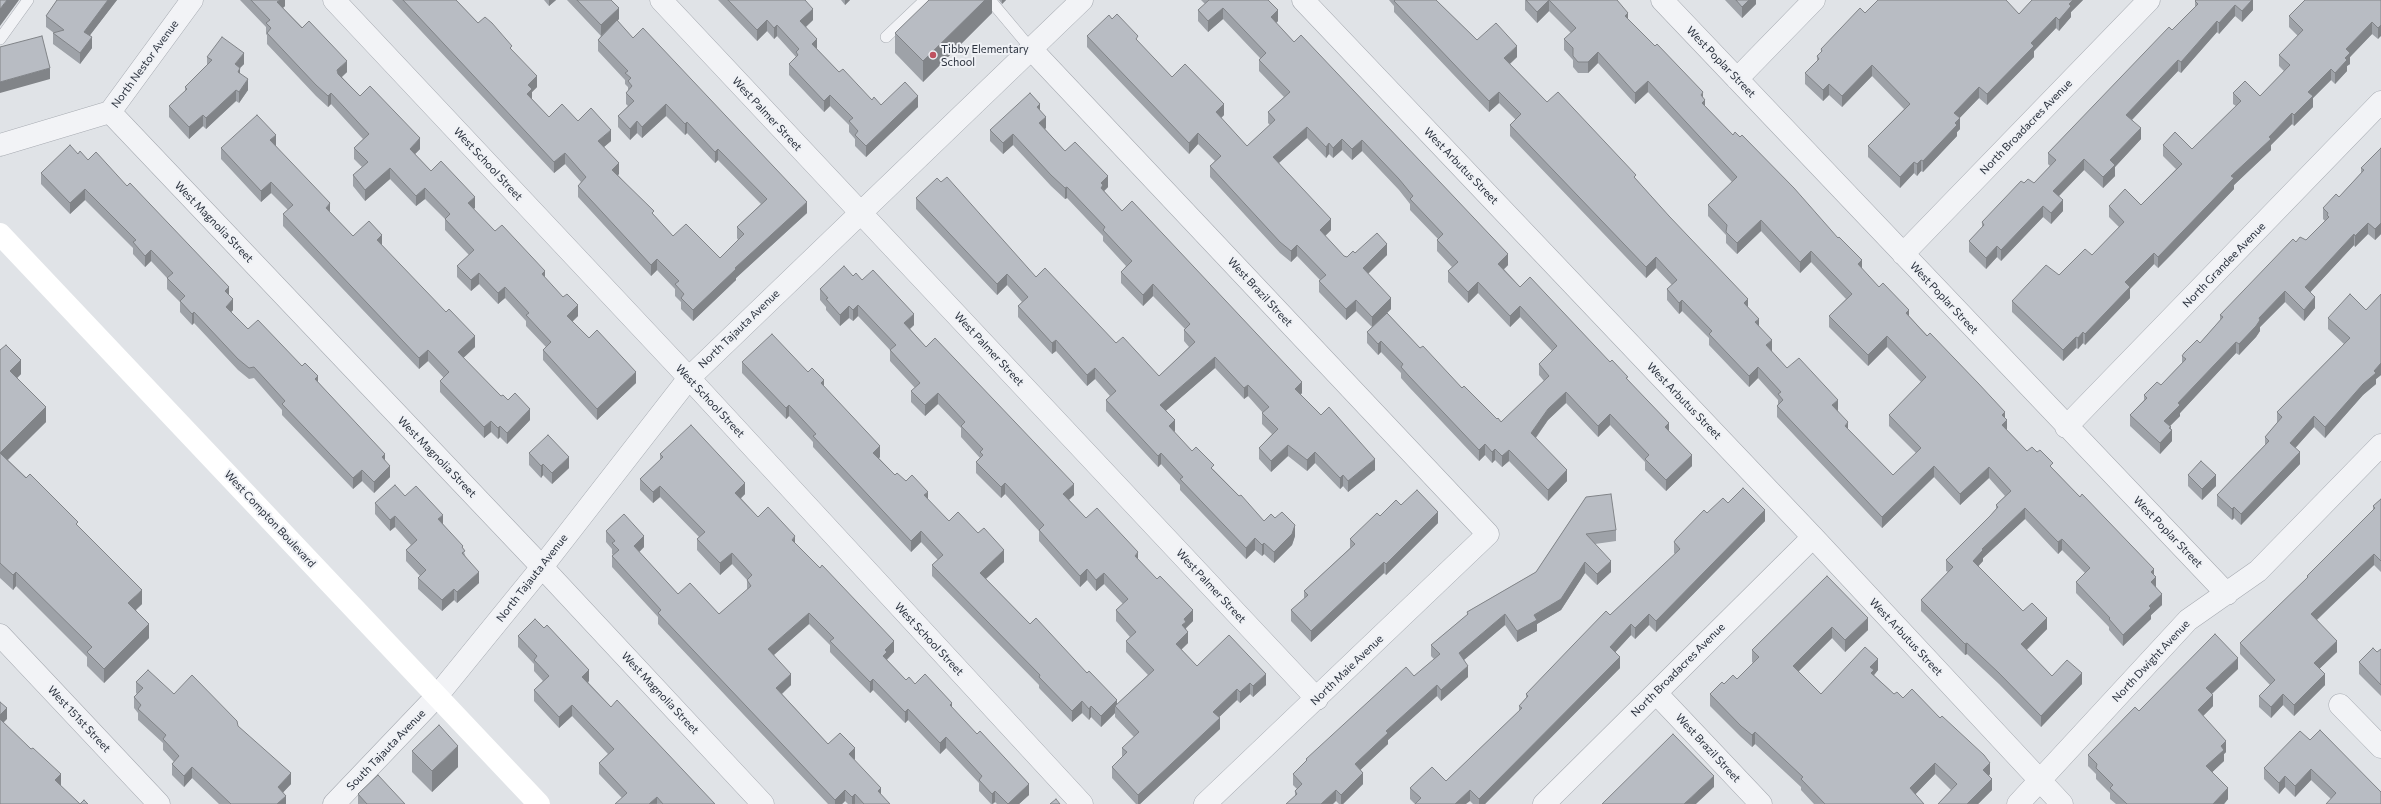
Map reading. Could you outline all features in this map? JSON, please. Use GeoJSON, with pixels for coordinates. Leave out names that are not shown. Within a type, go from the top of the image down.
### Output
{"type":"FeatureCollection","features":[{"type":"Feature","properties":{"kind":"main road","name":"West Compton Boulevard"},"geometry":{"type":"LineString","coordinates":[[0,234],[539,804]]}},
{"type":"Feature","properties":{"kind":"street","name":"North Nestor Avenue"},"geometry":{"type":"LineString","coordinates":[[0,145],[110,112],[192,0]]}},
{"type":"Feature","properties":{"kind":"street","name":"West School Street"},"geometry":{"type":"LineString","coordinates":[[334,0],[689,378],[1082,804]]}},
{"type":"Feature","properties":{"kind":"street","name":"West Palmer Street"},"geometry":{"type":"LineString","coordinates":[[661,0],[1317,699]]}},
{"type":"Feature","properties":{"kind":"street","name":"North Tajauta Avenue"},"geometry":{"type":"LineString","coordinates":[[437,696],[542,567],[689,378],[1032,50],[1082,0]]}},
{"type":"Feature","properties":{"kind":"street","name":"West Arbutus Street"},"geometry":{"type":"LineString","coordinates":[[1303,0],[1813,536],[2062,804]]}},
{"type":"Feature","properties":{"kind":"street","name":"West Poplar Street"},"geometry":{"type":"LineString","coordinates":[[1662,0],[2066,427],[2227,594]]}},
{"type":"Feature","properties":{"kind":"street"},"geometry":{"type":"LineString","coordinates":[[1737,79],[1814,0]]}},
{"type":"Feature","properties":{"kind":"street","name":"North Broadacres Avenue"},"geometry":{"type":"LineString","coordinates":[[1903,254],[2149,0]]}},
{"type":"Feature","properties":{"kind":"street","name":"West Brazil Street"},"geometry":{"type":"LineString","coordinates":[[1032,50],[1488,534]]}},
{"type":"Feature","properties":{"kind":"street","name":"North Grandee Avenue"},"geometry":{"type":"LineString","coordinates":[[2066,427],[2381,102]]}},
{"type":"Feature","properties":{"kind":"street","name":"West Magnolia Street"},"geometry":{"type":"LineString","coordinates":[[110,112],[542,567],[763,804]]}},
{"type":"Feature","properties":{"kind":"street","name":"North Dwight Avenue"},"geometry":{"type":"LineString","coordinates":[[2018,804],[2188,620],[2258,571],[2381,445]]}},
{"type":"Feature","properties":{"kind":"street","name":"North Maie Avenue"},"geometry":{"type":"LineString","coordinates":[[1205,804],[1317,699],[1488,534]]}},
{"type":"Feature","properties":{"kind":"street","name":"North Broadacres Avenue"},"geometry":{"type":"LineString","coordinates":[[1544,804],[1813,536]]}},
{"type":"Feature","properties":{"kind":"street","name":"West 151st Street"},"geometry":{"type":"LineString","coordinates":[[0,635],[159,804]]}},
{"type":"Feature","properties":{"kind":"street","name":"West Brazil Street"},"geometry":{"type":"LineString","coordinates":[[1656,693],[1761,804]]}},
{"type":"Feature","properties":{"kind":"street","name":"South Tajauta Avenue"},"geometry":{"type":"LineString","coordinates":[[334,804],[437,696]]}},
{"type":"Feature","properties":{"kind":"street"},"geometry":{"type":"LineString","coordinates":[[2340,704],[2381,748]]}},
{"type":"Feature","properties":{"kind":"lane"},"geometry":{"type":"LineString","coordinates":[[0,40],[28,0]]}},
{"type":"Feature","properties":{"kind":"lane"},"geometry":{"type":"LineString","coordinates":[[886,37],[925,0]]}},
{"type":"Feature","properties":{"kind":"lane"},"geometry":{"type":"LineString","coordinates":[[990,0],[1032,50]]}},
{"type":"Feature","properties":{"kind":"building"},"geometry":{"type":"Polygon","coordinates":[[[0,0],[7,0],[0,9],[0,0]]]}},
{"type":"Feature","properties":{"kind":"building"},"geometry":{"type":"Polygon","coordinates":[[[57,0],[108,0],[84,32],[92,37],[80,53],[53,33],[64,30],[46,16],[57,0]]]}},
{"type":"Feature","properties":{"kind":"building"},"geometry":{"type":"Polygon","coordinates":[[[251,0],[280,0],[277,2],[302,28],[309,21],[347,61],[337,70],[338,74],[360,96],[370,86],[420,138],[410,149],[431,171],[441,161],[475,197],[468,203],[495,231],[502,225],[545,271],[542,274],[563,297],[567,294],[578,305],[567,316],[589,338],[597,330],[636,372],[597,409],[543,350],[551,342],[526,315],[529,313],[505,287],[498,293],[479,273],[471,280],[457,266],[474,250],[445,219],[450,214],[425,188],[416,196],[390,168],[365,190],[353,175],[368,162],[354,148],[369,134],[331,93],[328,96],[316,85],[267,33],[271,28],[266,23],[270,20],[251,0]]]}},
{"type":"Feature","properties":{"kind":"building"},"geometry":{"type":"Polygon","coordinates":[[[403,0],[456,0],[478,23],[485,17],[512,46],[510,48],[537,76],[528,85],[532,89],[527,94],[549,117],[562,104],[578,121],[591,108],[611,130],[598,141],[619,163],[612,170],[654,211],[652,213],[673,236],[686,224],[720,258],[744,234],[737,227],[767,199],[718,149],[715,152],[687,122],[685,124],[666,104],[642,127],[637,121],[630,129],[618,116],[634,101],[626,93],[632,86],[628,81],[631,78],[625,73],[628,71],[598,40],[617,20],[633,38],[643,28],[807,202],[735,268],[736,269],[693,310],[681,298],[684,294],[675,284],[679,281],[657,259],[651,265],[578,186],[586,177],[565,153],[554,162],[403,0]]]}},
{"type":"Feature","properties":{"kind":"building"},"geometry":{"type":"Polygon","coordinates":[[[577,0],[611,0],[619,8],[601,25],[577,0]]]}},
{"type":"Feature","properties":{"kind":"building"},"geometry":{"type":"Polygon","coordinates":[[[728,0],[805,0],[813,9],[800,21],[817,39],[812,44],[839,72],[843,69],[872,100],[874,97],[881,105],[905,82],[918,96],[866,146],[855,135],[858,131],[849,121],[853,118],[830,95],[824,101],[789,64],[798,55],[796,52],[799,49],[777,25],[774,28],[767,20],[757,30],[728,0]]]}},
{"type":"Feature","properties":{"kind":"building"},"geometry":{"type":"Polygon","coordinates":[[[929,0],[985,0],[923,61],[895,33],[929,0]]]}},
{"type":"Feature","properties":{"kind":"building"},"geometry":{"type":"Polygon","coordinates":[[[1209,0],[1268,0],[1278,10],[1271,17],[1294,42],[1301,35],[1508,254],[1498,264],[1520,287],[1530,277],[1610,362],[1612,360],[1628,377],[1626,378],[1669,423],[1665,427],[1692,455],[1666,480],[1645,459],[1649,455],[1610,414],[1598,426],[1566,392],[1548,409],[1531,433],[1567,470],[1548,490],[1509,450],[1502,456],[1495,449],[1492,452],[1485,444],[1479,450],[1401,367],[1403,364],[1381,341],[1378,344],[1367,332],[1387,313],[1420,348],[1423,346],[1462,388],[1464,386],[1501,422],[1549,376],[1539,364],[1557,346],[1520,306],[1510,316],[1478,282],[1468,292],[1448,271],[1458,262],[1437,240],[1443,234],[1410,199],[1413,196],[1399,179],[1362,140],[1352,149],[1342,139],[1333,148],[1329,143],[1326,147],[1307,127],[1273,157],[1331,219],[1320,230],[1344,256],[1347,257],[1353,251],[1355,253],[1377,233],[1387,244],[1363,268],[1391,298],[1372,317],[1356,300],[1346,309],[1319,281],[1326,275],[1297,245],[1291,251],[1280,242],[1210,166],[1221,156],[1198,133],[1189,143],[1087,36],[1109,15],[1112,19],[1117,14],[1138,36],[1136,39],[1172,77],[1185,64],[1224,104],[1216,112],[1247,146],[1275,120],[1268,112],[1290,92],[1259,60],[1266,53],[1223,8],[1208,21],[1198,10],[1209,0]]]}},
{"type":"Feature","properties":{"kind":"building"},"geometry":{"type":"Polygon","coordinates":[[[1436,0],[1477,40],[1496,23],[1517,46],[1504,58],[1547,102],[1558,92],[1636,175],[1634,177],[1669,216],[1748,299],[1744,303],[1759,319],[1755,322],[1772,340],[1766,345],[1787,368],[1799,358],[1838,400],[1832,405],[1848,422],[1845,426],[1893,475],[1921,448],[1889,415],[1926,377],[1887,336],[1868,355],[1829,316],[1852,294],[1811,251],[1800,262],[1761,220],[1737,243],[1726,232],[1727,225],[1708,205],[1737,177],[1648,81],[1635,93],[1598,52],[1588,62],[1578,62],[1573,56],[1573,48],[1564,39],[1576,28],[1549,0],[1617,0],[1628,13],[1625,16],[1655,46],[1657,44],[1703,92],[1701,95],[1705,100],[1702,103],[1733,135],[1735,132],[1740,137],[1742,135],[1794,188],[1838,238],[1839,237],[1862,260],[1858,264],[1879,287],[1883,283],[1909,310],[1906,313],[1927,336],[1930,333],[2005,412],[2002,415],[2007,420],[2002,425],[2027,451],[2032,447],[2037,452],[2040,450],[2053,463],[2050,466],[2080,497],[2082,494],[2154,569],[2151,572],[2156,577],[2151,582],[2162,594],[2149,606],[2151,608],[2123,635],[2109,619],[2110,618],[2076,582],[2090,568],[2062,539],[2058,542],[2025,508],[1982,549],[1983,550],[1973,561],[2023,611],[2032,603],[2047,618],[2021,644],[2052,676],[2067,660],[2082,673],[2041,716],[1999,673],[1967,643],[1965,644],[1921,600],[1953,567],[1946,560],[1990,516],[1998,507],[1996,505],[2011,491],[1989,467],[1960,494],[1934,466],[1882,517],[1777,406],[1783,400],[1778,394],[1781,392],[1758,367],[1749,376],[1709,334],[1712,331],[1682,300],[1679,303],[1667,289],[1677,280],[1656,257],[1646,267],[1510,125],[1521,114],[1499,92],[1489,101],[1394,1],[1436,0]]]}},
{"type":"Feature","properties":{"kind":"building"},"geometry":{"type":"Polygon","coordinates":[[[1526,0],[1549,0],[1537,12],[1526,0]]]}},
{"type":"Feature","properties":{"kind":"building"},"geometry":{"type":"Polygon","coordinates":[[[1736,0],[1749,0],[1742,7],[1736,0]]]}},
{"type":"Feature","properties":{"kind":"building"},"geometry":{"type":"Polygon","coordinates":[[[1878,0],[2006,0],[2019,14],[2032,0],[2073,0],[2069,4],[2071,6],[2059,20],[2056,17],[2031,43],[2034,46],[1987,94],[1979,87],[1954,113],[1960,118],[1955,123],[1957,125],[1923,161],[1921,160],[1917,164],[1914,162],[1900,177],[1868,146],[1910,104],[1872,65],[1842,96],[1829,84],[1823,90],[1805,73],[1819,59],[1817,56],[1822,51],[1821,49],[1860,8],[1865,13],[1878,0]]]}},
{"type":"Feature","properties":{"kind":"building"},"geometry":{"type":"Polygon","coordinates":[[[2252,0],[2242,11],[2235,5],[2219,23],[2217,21],[2181,62],[2178,60],[2126,115],[2141,128],[2110,160],[2115,165],[2103,177],[2084,159],[2053,191],[2063,200],[2051,213],[2043,206],[2001,250],[1997,246],[1986,258],[1969,241],[1984,225],[1982,222],[2021,181],[2024,183],[2028,179],[2034,183],[2056,160],[2048,153],[2169,27],[2172,30],[2198,4],[2195,1],[2252,0]]]}},
{"type":"Feature","properties":{"kind":"building"},"geometry":{"type":"Polygon","coordinates":[[[2305,0],[2381,0],[2381,25],[2378,28],[2372,22],[2346,49],[2350,53],[2345,58],[2347,60],[2335,73],[2331,69],[2308,92],[2313,96],[2294,115],[2292,113],[2269,137],[2271,139],[2231,176],[2234,178],[2158,257],[2154,253],[2125,282],[2130,287],[2085,334],[2083,332],[2078,338],[2076,337],[2063,350],[2012,301],[2046,265],[2059,275],[2085,249],[2092,255],[2124,222],[2109,206],[2125,189],[2141,205],[2182,164],[2163,145],[2175,132],[2192,149],[2241,101],[2233,93],[2245,81],[2260,96],[2290,65],[2279,55],[2303,30],[2289,16],[2305,0]]]}},
{"type":"Feature","properties":{"kind":"building"},"geometry":{"type":"Polygon","coordinates":[[[42,36],[50,68],[0,82],[0,47],[42,36]]]}},
{"type":"Feature","properties":{"kind":"building"},"geometry":{"type":"Polygon","coordinates":[[[222,37],[244,53],[235,64],[240,68],[238,72],[248,79],[239,92],[236,90],[206,118],[203,115],[189,127],[169,106],[187,89],[185,87],[212,60],[207,57],[222,37]]]}},
{"type":"Feature","properties":{"kind":"building"},"geometry":{"type":"Polygon","coordinates":[[[1030,93],[1040,104],[1037,107],[1046,117],[1039,123],[1065,151],[1075,142],[1108,176],[1101,183],[1103,185],[1101,188],[1122,211],[1132,201],[1302,382],[1295,389],[1321,415],[1329,407],[1375,459],[1348,481],[1343,475],[1340,478],[1315,452],[1307,460],[1288,445],[1271,461],[1259,448],[1278,429],[1262,413],[1269,407],[1248,385],[1244,388],[1215,357],[1160,405],[1175,420],[1169,426],[1192,451],[1196,447],[1214,465],[1211,468],[1239,496],[1241,495],[1264,521],[1271,514],[1275,518],[1282,512],[1295,525],[1292,534],[1274,552],[1264,543],[1262,545],[1255,538],[1246,548],[1180,479],[1183,477],[1161,453],[1158,456],[1106,400],[1116,391],[1095,368],[1087,375],[1056,340],[1052,343],[1018,306],[1028,297],[1007,274],[997,284],[916,198],[937,178],[941,182],[947,177],[1036,277],[1045,268],[1116,343],[1123,337],[1159,376],[1195,342],[1184,330],[1190,324],[1153,284],[1143,295],[1121,272],[1132,261],[1103,230],[1105,227],[1067,187],[1065,188],[1051,175],[1013,134],[1003,143],[990,130],[1030,93]]]}},
{"type":"Feature","properties":{"kind":"building"},"geometry":{"type":"Polygon","coordinates":[[[257,115],[276,135],[270,140],[330,203],[326,208],[353,236],[369,221],[382,235],[377,240],[446,312],[449,309],[475,336],[458,352],[501,396],[503,395],[508,400],[515,393],[530,409],[507,433],[500,426],[498,428],[491,421],[484,427],[440,381],[449,372],[428,350],[419,358],[283,214],[293,205],[271,182],[261,191],[221,148],[257,115]]]}},
{"type":"Feature","properties":{"kind":"building"},"geometry":{"type":"Polygon","coordinates":[[[70,145],[78,154],[80,151],[88,160],[96,152],[127,186],[130,183],[229,287],[225,291],[233,299],[226,307],[248,329],[258,320],[302,366],[305,363],[318,376],[315,379],[385,454],[382,457],[390,466],[374,482],[362,470],[353,478],[282,404],[285,401],[254,367],[249,368],[238,359],[194,312],[192,314],[180,301],[185,296],[167,278],[173,273],[151,250],[145,256],[133,242],[136,240],[85,189],[70,203],[41,173],[70,145]]]}},
{"type":"Feature","properties":{"kind":"building"},"geometry":{"type":"Polygon","coordinates":[[[2381,148],[2381,223],[2375,229],[2368,223],[2355,236],[2354,234],[2305,287],[2315,297],[2304,310],[2285,291],[2259,318],[2260,320],[2256,326],[2239,344],[2236,342],[2178,403],[2180,405],[2164,421],[2171,427],[2169,428],[2172,430],[2160,443],[2130,415],[2147,398],[2144,395],[2157,382],[2161,385],[2186,359],[2182,356],[2184,353],[2197,340],[2200,343],[2223,317],[2220,315],[2293,239],[2296,242],[2300,237],[2306,240],[2329,217],[2327,215],[2328,213],[2323,208],[2336,194],[2339,197],[2364,170],[2361,168],[2381,148]]]}},
{"type":"Feature","properties":{"kind":"building"},"geometry":{"type":"Polygon","coordinates":[[[844,266],[853,276],[856,273],[862,280],[873,270],[914,314],[904,323],[926,347],[935,338],[1074,484],[1063,494],[1086,518],[1097,508],[1138,552],[1135,556],[1157,579],[1160,576],[1193,610],[1184,619],[1186,622],[1182,625],[1188,632],[1176,644],[1197,666],[1229,635],[1266,674],[1253,686],[1250,683],[1240,692],[1237,689],[1213,712],[1220,718],[1138,795],[1112,767],[1127,752],[1122,748],[1139,732],[1115,706],[1154,670],[1126,641],[1136,632],[1116,610],[1128,599],[1104,573],[1096,580],[1087,569],[1080,576],[1039,530],[1044,525],[1005,483],[1001,487],[976,462],[983,455],[980,452],[983,449],[961,426],[965,422],[938,393],[925,405],[911,391],[920,383],[890,350],[896,345],[858,305],[853,310],[849,306],[840,315],[826,299],[828,298],[820,289],[844,266]]]}},
{"type":"Feature","properties":{"kind":"building"},"geometry":{"type":"Polygon","coordinates":[[[2350,294],[2366,310],[2381,294],[2381,363],[2374,371],[2376,373],[2363,384],[2325,427],[2314,416],[2290,443],[2300,452],[2241,514],[2234,507],[2232,509],[2217,495],[2269,441],[2265,437],[2282,417],[2277,412],[2350,338],[2328,318],[2350,294]]]}},
{"type":"Feature","properties":{"kind":"building"},"geometry":{"type":"Polygon","coordinates":[[[772,334],[808,372],[812,368],[824,380],[821,383],[880,446],[873,453],[895,475],[897,473],[906,481],[912,475],[928,492],[924,495],[949,521],[958,512],[978,533],[984,528],[1004,550],[980,573],[1030,624],[1036,618],[1087,673],[1089,671],[1117,700],[1101,716],[1091,706],[1089,709],[1082,701],[1072,711],[1039,677],[1040,675],[932,565],[943,555],[921,531],[911,541],[813,436],[816,434],[789,405],[786,408],[742,362],[772,334]]]}},
{"type":"Feature","properties":{"kind":"building"},"geometry":{"type":"Polygon","coordinates":[[[6,345],[21,360],[10,371],[46,407],[0,453],[0,350],[6,345]]]}},
{"type":"Feature","properties":{"kind":"building"},"geometry":{"type":"Polygon","coordinates":[[[691,425],[745,483],[735,493],[758,517],[768,507],[795,536],[792,540],[820,568],[822,565],[894,641],[885,650],[887,652],[883,656],[906,680],[909,677],[915,684],[925,674],[952,703],[950,705],[977,734],[980,731],[1029,784],[1008,804],[995,791],[992,794],[979,780],[982,776],[946,737],[940,743],[908,709],[905,712],[873,679],[870,682],[830,641],[834,638],[809,613],[768,649],[791,674],[776,688],[828,744],[840,733],[855,748],[849,754],[881,788],[878,791],[890,804],[864,804],[855,794],[852,797],[845,790],[835,800],[658,613],[661,610],[612,556],[619,550],[612,543],[615,541],[606,531],[624,514],[644,536],[634,546],[678,594],[690,583],[719,614],[751,586],[747,580],[752,575],[732,553],[720,563],[697,539],[705,532],[660,486],[653,492],[640,479],[663,457],[660,454],[691,425]]]}},
{"type":"Feature","properties":{"kind":"building"},"geometry":{"type":"Polygon","coordinates":[[[548,435],[569,457],[552,473],[543,464],[541,466],[529,453],[548,435]]]}},
{"type":"Feature","properties":{"kind":"building"},"geometry":{"type":"Polygon","coordinates":[[[0,453],[26,478],[30,474],[78,522],[76,524],[142,590],[128,603],[149,624],[104,669],[87,652],[92,647],[16,572],[13,575],[0,563],[0,453]]]}},
{"type":"Feature","properties":{"kind":"building"},"geometry":{"type":"Polygon","coordinates":[[[2201,461],[2216,475],[2202,489],[2188,475],[2201,461]]]}},
{"type":"Feature","properties":{"kind":"building"},"geometry":{"type":"Polygon","coordinates":[[[395,485],[405,496],[416,486],[443,515],[438,519],[463,546],[462,547],[465,551],[462,553],[479,572],[457,592],[454,589],[442,600],[418,578],[426,570],[406,550],[417,540],[395,516],[390,520],[375,503],[395,485]]]}},
{"type":"Feature","properties":{"kind":"building"},"geometry":{"type":"Polygon","coordinates":[[[1743,488],[1765,510],[1656,621],[1649,614],[1635,628],[1631,624],[1610,647],[1620,657],[1479,799],[1470,790],[1455,804],[1415,804],[1421,798],[1410,788],[1432,767],[1446,781],[1522,708],[1519,706],[1528,696],[1526,694],[1606,611],[1610,615],[1680,549],[1674,542],[1704,510],[1707,513],[1723,498],[1728,503],[1743,488]]]}},
{"type":"Feature","properties":{"kind":"building"},"geometry":{"type":"Polygon","coordinates":[[[1417,490],[1438,512],[1386,564],[1384,562],[1311,631],[1291,610],[1308,595],[1304,591],[1355,544],[1350,539],[1377,513],[1380,516],[1396,500],[1401,505],[1417,490]]]}},
{"type":"Feature","properties":{"kind":"building"},"geometry":{"type":"Polygon","coordinates":[[[1611,494],[1616,530],[1586,534],[1611,561],[1597,574],[1585,562],[1561,599],[1534,615],[1537,620],[1517,631],[1505,614],[1459,653],[1468,666],[1441,690],[1437,685],[1386,731],[1388,733],[1355,764],[1363,773],[1341,795],[1336,790],[1321,804],[1286,804],[1297,794],[1295,791],[1302,784],[1293,774],[1307,760],[1306,759],[1406,667],[1414,676],[1440,654],[1431,645],[1468,614],[1467,612],[1536,572],[1586,497],[1611,494]]]}},
{"type":"Feature","properties":{"kind":"building"},"geometry":{"type":"Polygon","coordinates":[[[2381,499],[2381,561],[2374,554],[2311,614],[2337,641],[2314,663],[2325,674],[2294,705],[2283,694],[2271,707],[2259,696],[2275,680],[2240,643],[2308,577],[2307,576],[2375,508],[2373,506],[2381,499]]]}},
{"type":"Feature","properties":{"kind":"building"},"geometry":{"type":"Polygon","coordinates":[[[1827,576],[1868,618],[1845,640],[1832,627],[1793,666],[1821,694],[1865,647],[1878,659],[1870,667],[1874,670],[1871,673],[1894,694],[1897,692],[1903,698],[1912,689],[1940,718],[1942,716],[1984,755],[1990,763],[1983,770],[1992,779],[1967,804],[1938,804],[1957,784],[1935,763],[1910,788],[1924,804],[1825,804],[1801,779],[1803,777],[1755,732],[1752,735],[1741,726],[1710,694],[1722,682],[1724,684],[1733,675],[1737,679],[1759,657],[1752,650],[1827,576]]]}},
{"type":"Feature","properties":{"kind":"building"},"geometry":{"type":"Polygon","coordinates":[[[535,619],[544,628],[547,625],[589,670],[582,677],[611,707],[617,700],[715,804],[663,804],[657,797],[649,804],[615,804],[627,793],[599,763],[614,749],[572,705],[559,717],[534,690],[549,676],[534,660],[537,656],[518,636],[535,619]]]}},
{"type":"Feature","properties":{"kind":"building"},"geometry":{"type":"Polygon","coordinates":[[[2215,634],[2238,658],[2206,688],[2213,695],[2198,710],[2226,741],[2221,746],[2224,750],[2206,766],[2228,788],[2213,804],[2127,804],[2110,788],[2113,785],[2096,768],[2097,764],[2088,755],[2135,707],[2139,711],[2215,634]]]}},
{"type":"Feature","properties":{"kind":"building"},"geometry":{"type":"Polygon","coordinates":[[[2373,648],[2377,652],[2381,649],[2381,685],[2359,662],[2373,648]]]}},
{"type":"Feature","properties":{"kind":"building"},"geometry":{"type":"Polygon","coordinates":[[[148,670],[174,694],[192,675],[237,721],[238,726],[291,773],[278,787],[286,796],[277,804],[231,804],[192,767],[184,776],[172,764],[179,756],[163,739],[166,735],[138,709],[141,705],[134,697],[143,688],[136,682],[148,670]]]}},
{"type":"Feature","properties":{"kind":"building"},"geometry":{"type":"Polygon","coordinates":[[[0,702],[7,708],[0,715],[0,702]]]}},
{"type":"Feature","properties":{"kind":"building"},"geometry":{"type":"Polygon","coordinates":[[[0,719],[31,749],[33,748],[61,774],[55,780],[80,804],[0,804],[0,719]]]}},
{"type":"Feature","properties":{"kind":"building"},"geometry":{"type":"Polygon","coordinates":[[[439,725],[458,746],[432,771],[412,751],[439,725]]]}},
{"type":"Feature","properties":{"kind":"building"},"geometry":{"type":"Polygon","coordinates":[[[2320,730],[2381,792],[2381,804],[2326,804],[2336,793],[2311,769],[2295,786],[2285,776],[2279,783],[2264,768],[2300,731],[2310,740],[2320,730]]]}},
{"type":"Feature","properties":{"kind":"building"},"geometry":{"type":"Polygon","coordinates":[[[1673,734],[1714,776],[1684,804],[1602,804],[1673,734]]]}},
{"type":"Feature","properties":{"kind":"building"},"geometry":{"type":"Polygon","coordinates":[[[378,775],[405,804],[367,804],[358,794],[378,775]]]}},
{"type":"Feature","properties":{"kind":"building"},"geometry":{"type":"Polygon","coordinates":[[[1056,799],[1060,804],[1050,804],[1056,799]]]}},
{"type":"Feature","properties":{"kind":"building"},"geometry":{"type":"Polygon","coordinates":[[[84,800],[88,804],[80,804],[84,800]]]}},
{"type":"Feature","properties":{"kind":"place","name":"Tibby Elementary School"},"geometry":{"type":"Point","coordinates":[933,55]}}]}
